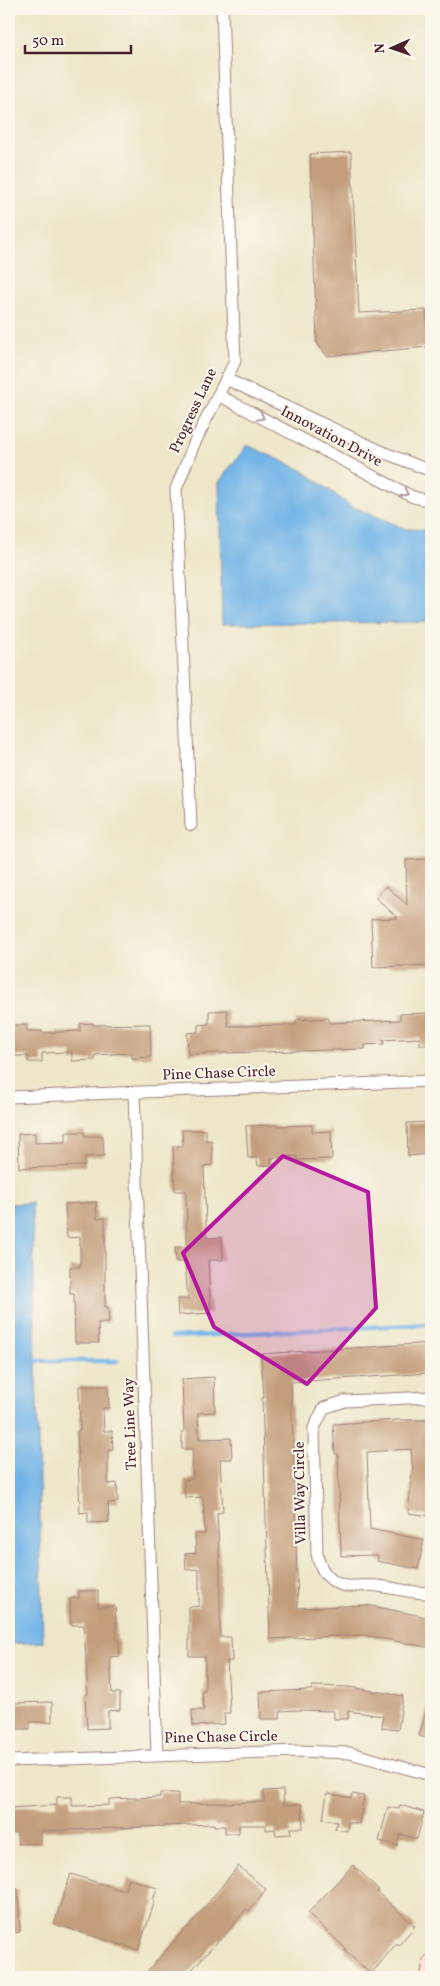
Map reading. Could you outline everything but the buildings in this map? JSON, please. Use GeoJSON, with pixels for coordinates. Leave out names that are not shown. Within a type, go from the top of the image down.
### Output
{"type":"FeatureCollection","features":[{"type":"Feature","properties":{"kind":"street","name":"Progress Lane"},"geometry":{"type":"LineString","coordinates":[[191,825],[176,489],[194,444],[235,361],[222,9]]}},
{"type":"Feature","properties":{"kind":"street","name":"Innovation Drive"},"geometry":{"type":"LineString","coordinates":[[226,379],[385,453],[431,471]]}},
{"type":"Feature","properties":{"kind":"street","name":"Innovation Drive"},"geometry":{"type":"LineString","coordinates":[[218,395],[413,497],[431,501]]}},
{"type":"Feature","properties":{"kind":"street","name":"Pine Chase Circle"},"geometry":{"type":"LineString","coordinates":[[9,1097],[431,1081]]}},
{"type":"Feature","properties":{"kind":"street","name":"Tree Line Way"},"geometry":{"type":"LineString","coordinates":[[134,1092],[157,1754]]}},
{"type":"Feature","properties":{"kind":"street","name":"Villa Way Circle"},"geometry":{"type":"LineString","coordinates":[[431,1397],[396,1398],[335,1404],[324,1408],[314,1428],[317,1554],[324,1574],[346,1586],[363,1584],[425,1593],[431,1590]]}},
{"type":"Feature","properties":{"kind":"street","name":"Pine Chase Circle"},"geometry":{"type":"LineString","coordinates":[[9,1760],[298,1751],[350,1753],[431,1775]]}},
{"type":"Feature","properties":{"kind":"street"},"geometry":{"type":"LineString","coordinates":[[429,1977],[431,1964]]}},
{"type":"Feature","properties":{"kind":"highlighted area"},"geometry":{"type":"Polygon","coordinates":[[[283,1156],[368,1192],[376,1308],[307,1384],[214,1327],[183,1253],[283,1156]]]}},
{"type":"Feature","properties":{"kind":"water"},"geometry":{"type":"Polygon","coordinates":[[[247,445],[302,470],[351,506],[406,529],[431,530],[431,622],[222,624],[219,482],[247,445]]]}},
{"type":"Feature","properties":{"kind":"water"},"geometry":{"type":"Polygon","coordinates":[[[32,1203],[43,1642],[9,1644],[9,1204],[32,1203]]]}},
{"type":"Feature","properties":{"kind":"waterway"},"geometry":{"type":"LineString","coordinates":[[172,1337],[431,1324]]}},
{"type":"Feature","properties":{"kind":"waterway"},"geometry":{"type":"LineString","coordinates":[[31,1361],[117,1361]]}}]}
